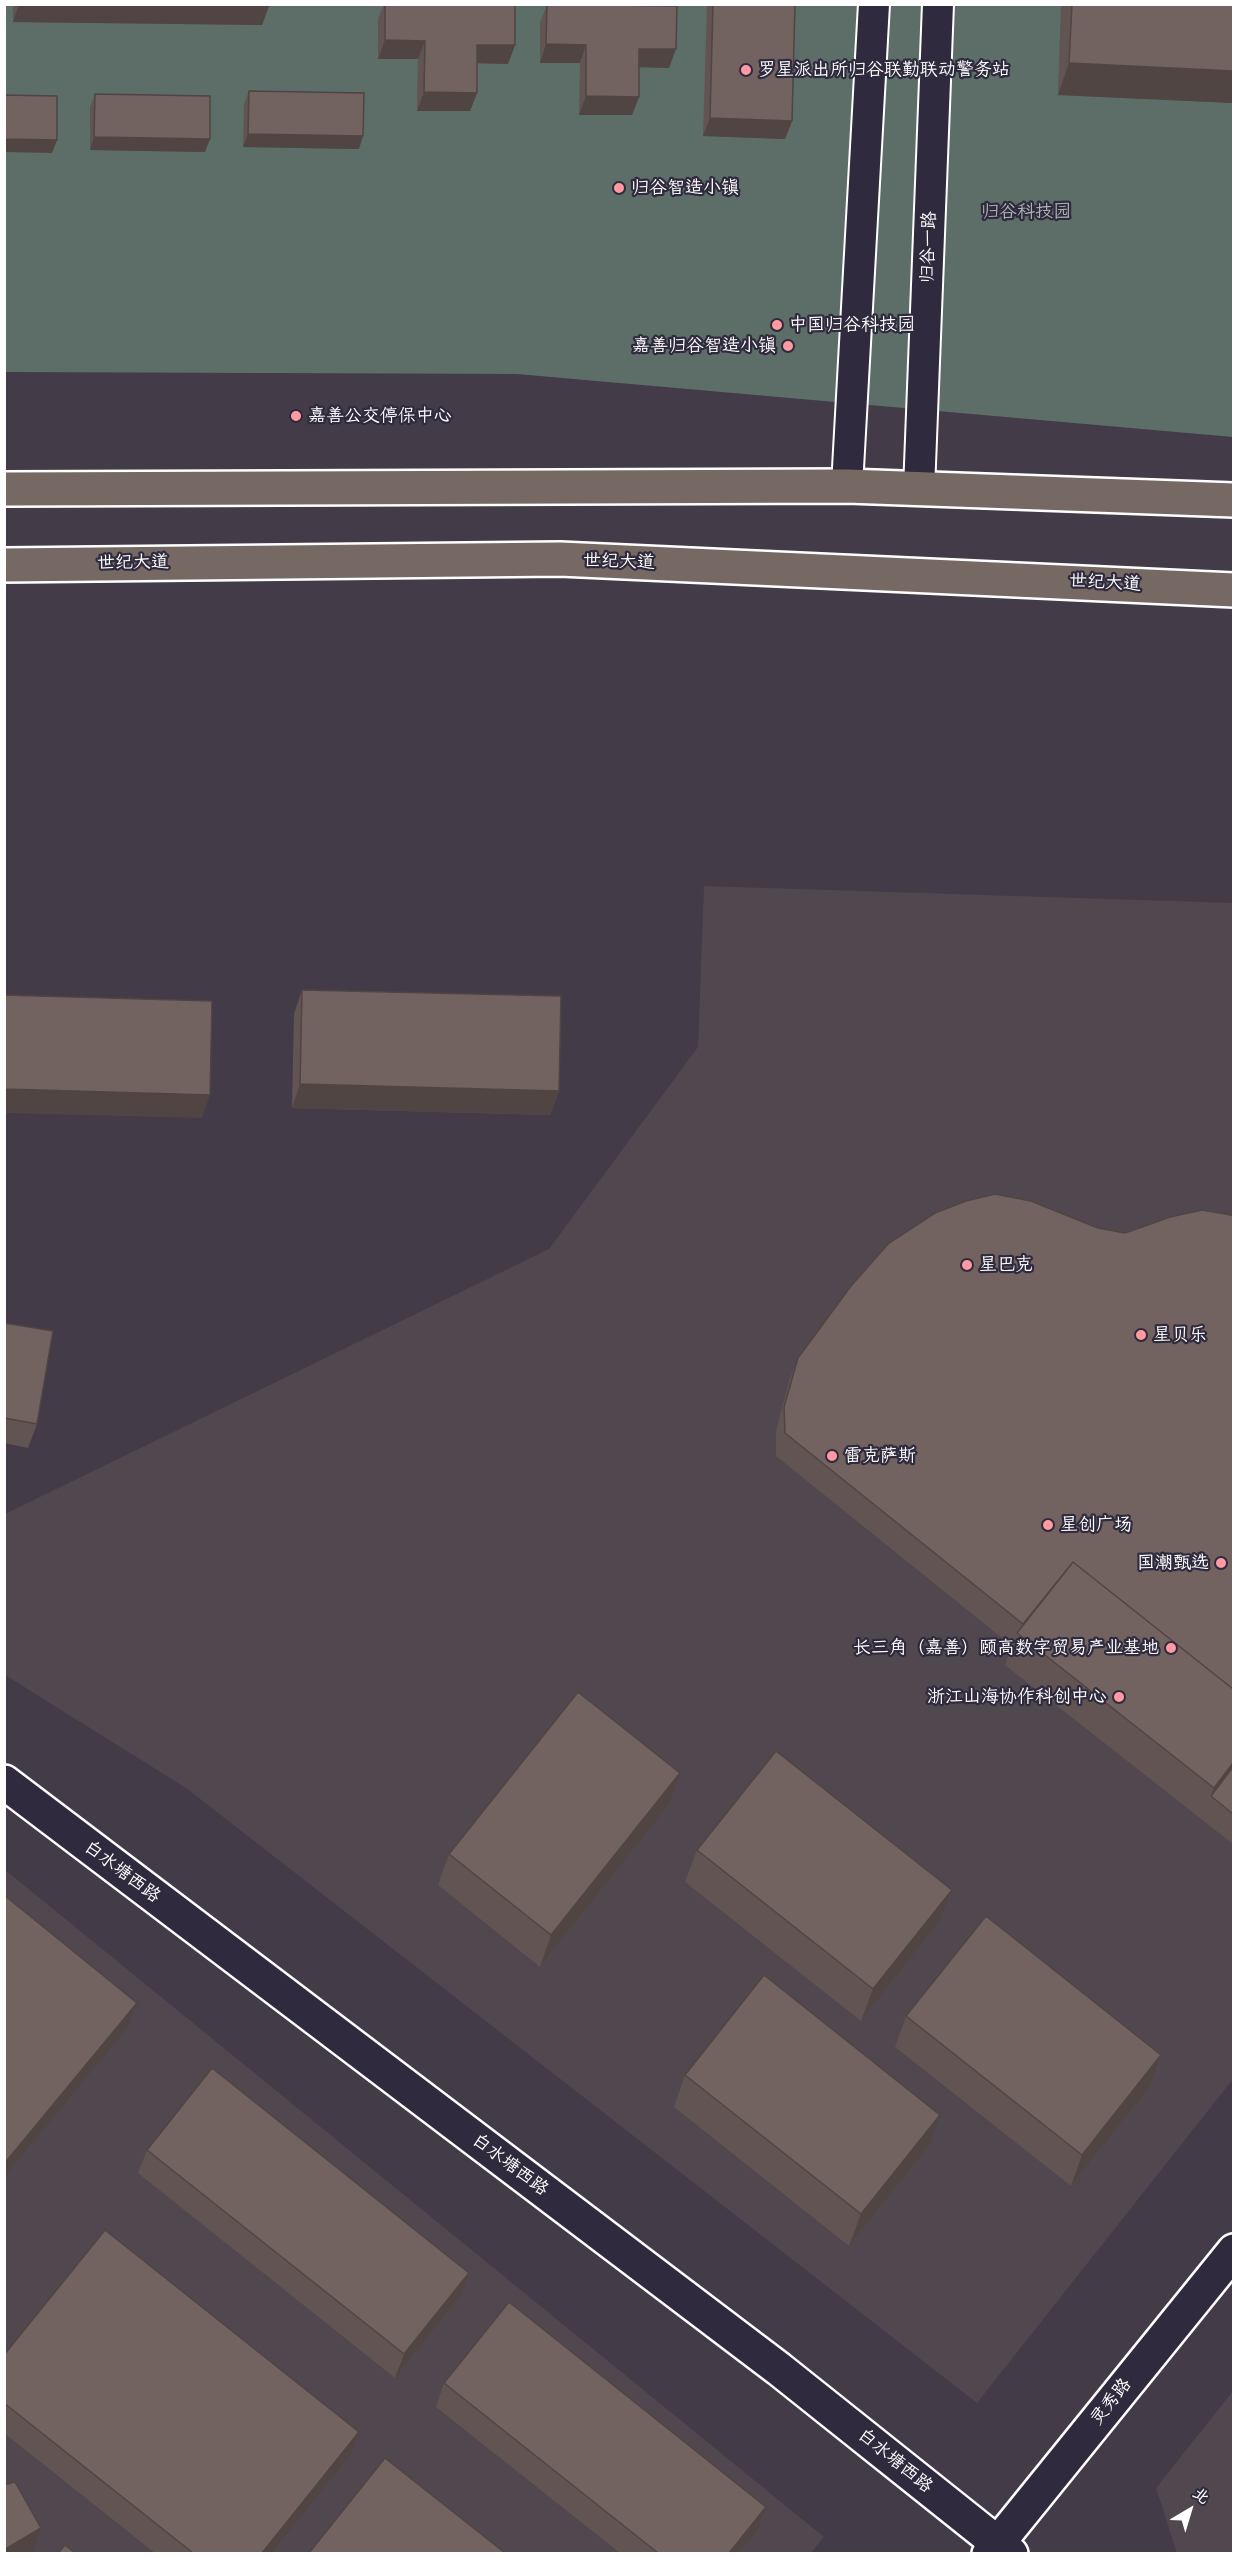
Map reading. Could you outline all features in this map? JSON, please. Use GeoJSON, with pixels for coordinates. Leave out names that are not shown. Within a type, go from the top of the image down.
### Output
{"type":"FeatureCollection","features":[{"type":"Feature","properties":{"kind":"main road"},"geometry":{"type":"LineString","coordinates":[[4,489],[847,486],[1233,500]]}},
{"type":"Feature","properties":{"kind":"main road","name":"世纪大道"},"geometry":{"type":"LineString","coordinates":[[4,566],[560,559],[1233,590]]}},
{"type":"Feature","properties":{"kind":"street"},"geometry":{"type":"LineString","coordinates":[[847,486],[874,4]]}},
{"type":"Feature","properties":{"kind":"street","name":"归谷一路"},"geometry":{"type":"LineString","coordinates":[[919,490],[938,4]]}},
{"type":"Feature","properties":{"kind":"street","name":"白水塘西路"},"geometry":{"type":"LineString","coordinates":[[4,1782],[769,2362],[999,2550]]}},
{"type":"Feature","properties":{"kind":"street","name":"灵秀路"},"geometry":{"type":"LineString","coordinates":[[999,2550],[1233,2251]]}},
{"type":"Feature","properties":{"kind":"shaded area"},"geometry":{"type":"Polygon","coordinates":[[[704,886],[1233,903],[1233,2079],[977,2403],[186,1788],[5,1675],[5,1514],[549,1249],[698,1047],[704,886]]]}},
{"type":"Feature","properties":{"kind":"shaded area"},"geometry":{"type":"Polygon","coordinates":[[[4,1869],[824,2537],[811,2553],[5,2553],[4,1869]]]}},
{"type":"Feature","properties":{"kind":"shaded area"},"geometry":{"type":"Polygon","coordinates":[[[1233,2391],[1233,2553],[1177,2553],[1156,2488],[1233,2391]]]}},
{"type":"Feature","properties":{"kind":"green space","name":"归谷科技园"},"geometry":{"type":"Polygon","coordinates":[[[5,5],[1233,5],[1233,437],[517,374],[5,372],[5,5]]]}},
{"type":"Feature","properties":{"kind":"building"},"geometry":{"type":"Polygon","coordinates":[[[131,4],[269,4],[269,6],[131,4]]]}},
{"type":"Feature","properties":{"kind":"building"},"geometry":{"type":"Polygon","coordinates":[[[385,4],[515,4],[515,45],[477,45],[477,93],[424,92],[425,41],[385,40],[385,4]]]}},
{"type":"Feature","properties":{"kind":"building"},"geometry":{"type":"Polygon","coordinates":[[[547,4],[677,6],[676,49],[639,49],[639,97],[586,96],[586,45],[546,44],[547,4]]]}},
{"type":"Feature","properties":{"kind":"building","name":"罗星派出所归谷联勤联动警务站"},"geometry":{"type":"Polygon","coordinates":[[[713,4],[795,4],[792,121],[710,118],[713,4]]]}},
{"type":"Feature","properties":{"kind":"building"},"geometry":{"type":"Polygon","coordinates":[[[1072,4],[1233,4],[1233,71],[1069,63],[1072,4]]]}},
{"type":"Feature","properties":{"kind":"building"},"geometry":{"type":"Polygon","coordinates":[[[249,91],[364,93],[363,136],[248,134],[249,91]]]}},
{"type":"Feature","properties":{"kind":"building"},"geometry":{"type":"Polygon","coordinates":[[[95,94],[210,96],[210,139],[94,137],[95,94]]]}},
{"type":"Feature","properties":{"kind":"building"},"geometry":{"type":"Polygon","coordinates":[[[4,95],[57,96],[57,140],[4,139],[4,95]]]}},
{"type":"Feature","properties":{"kind":"building"},"geometry":{"type":"Polygon","coordinates":[[[302,990],[561,996],[559,1091],[300,1084],[302,990]]]}},
{"type":"Feature","properties":{"kind":"building"},"geometry":{"type":"Polygon","coordinates":[[[4,995],[212,1001],[210,1095],[4,1089],[4,995]]]}},
{"type":"Feature","properties":{"kind":"building","name":"星创广场"},"geometry":{"type":"Polygon","coordinates":[[[995,1194],[1031,1201],[1098,1228],[1125,1233],[1170,1217],[1202,1210],[1233,1216],[1233,1689],[1073,1562],[1023,1624],[785,1433],[784,1407],[798,1358],[851,1286],[889,1243],[935,1213],[966,1201],[995,1194]]]}},
{"type":"Feature","properties":{"kind":"building"},"geometry":{"type":"Polygon","coordinates":[[[4,1323],[53,1331],[37,1424],[4,1418],[4,1323]]]}},
{"type":"Feature","properties":{"kind":"building","name":"浙江山海协作科创中心"},"geometry":{"type":"Polygon","coordinates":[[[1073,1562],[1233,1689],[1233,1763],[1214,1788],[1017,1633],[1073,1562]]]}},
{"type":"Feature","properties":{"kind":"building"},"geometry":{"type":"Polygon","coordinates":[[[578,1692],[680,1773],[551,1935],[449,1854],[578,1692]]]}},
{"type":"Feature","properties":{"kind":"building"},"geometry":{"type":"Polygon","coordinates":[[[776,1751],[952,1890],[873,1989],[697,1850],[776,1751]]]}},
{"type":"Feature","properties":{"kind":"building"},"geometry":{"type":"Polygon","coordinates":[[[1233,1767],[1233,1814],[1211,1796],[1233,1767]]]}},
{"type":"Feature","properties":{"kind":"building"},"geometry":{"type":"Polygon","coordinates":[[[4,1895],[137,2003],[4,2164],[4,1895]]]}},
{"type":"Feature","properties":{"kind":"building"},"geometry":{"type":"Polygon","coordinates":[[[986,1916],[1161,2055],[1082,2155],[906,2016],[986,1916]]]}},
{"type":"Feature","properties":{"kind":"building"},"geometry":{"type":"Polygon","coordinates":[[[764,1975],[940,2115],[861,2214],[685,2075],[764,1975]]]}},
{"type":"Feature","properties":{"kind":"building"},"geometry":{"type":"Polygon","coordinates":[[[212,2068],[469,2273],[404,2354],[147,2150],[212,2068]]]}},
{"type":"Feature","properties":{"kind":"building"},"geometry":{"type":"Polygon","coordinates":[[[105,2230],[359,2432],[262,2553],[193,2553],[4,2403],[4,2355],[105,2230]]]}},
{"type":"Feature","properties":{"kind":"building"},"geometry":{"type":"Polygon","coordinates":[[[509,2302],[766,2507],[729,2553],[658,2553],[444,2383],[509,2302]]]}},
{"type":"Feature","properties":{"kind":"building"},"geometry":{"type":"Polygon","coordinates":[[[385,2458],[505,2553],[309,2553],[385,2458]]]}},
{"type":"Feature","properties":{"kind":"building"},"geometry":{"type":"Polygon","coordinates":[[[15,2482],[41,2528],[4,2550],[4,2485],[15,2482]]]}},
{"type":"Feature","properties":{"kind":"building"},"geometry":{"type":"Polygon","coordinates":[[[65,2545],[75,2553],[58,2553],[65,2545]]]}},
{"type":"Feature","properties":{"kind":"place","name":"罗星派出所归谷联勤联动警务站"},"geometry":{"type":"Point","coordinates":[746,70]}},
{"type":"Feature","properties":{"kind":"place","name":"归谷智造小镇"},"geometry":{"type":"Point","coordinates":[619,188]}},
{"type":"Feature","properties":{"kind":"place","name":"中国归谷科技园"},"geometry":{"type":"Point","coordinates":[777,325]}},
{"type":"Feature","properties":{"kind":"place","name":"嘉善归谷智造小镇"},"geometry":{"type":"Point","coordinates":[788,346]}},
{"type":"Feature","properties":{"kind":"place","name":"嘉善公交停保中心"},"geometry":{"type":"Point","coordinates":[296,416]}},
{"type":"Feature","properties":{"kind":"place","name":"星巴克"},"geometry":{"type":"Point","coordinates":[967,1265]}},
{"type":"Feature","properties":{"kind":"place","name":"星贝乐"},"geometry":{"type":"Point","coordinates":[1141,1335]}},
{"type":"Feature","properties":{"kind":"place","name":"雷克萨斯"},"geometry":{"type":"Point","coordinates":[832,1456]}},
{"type":"Feature","properties":{"kind":"place","name":"星创广场"},"geometry":{"type":"Point","coordinates":[1048,1525]}},
{"type":"Feature","properties":{"kind":"place","name":"国潮甄选"},"geometry":{"type":"Point","coordinates":[1221,1563]}},
{"type":"Feature","properties":{"kind":"place","name":"长三角（嘉善）颐高数字贸易产业基地"},"geometry":{"type":"Point","coordinates":[1171,1648]}},
{"type":"Feature","properties":{"kind":"place","name":"浙江山海协作科创中心"},"geometry":{"type":"Point","coordinates":[1119,1697]}}]}
